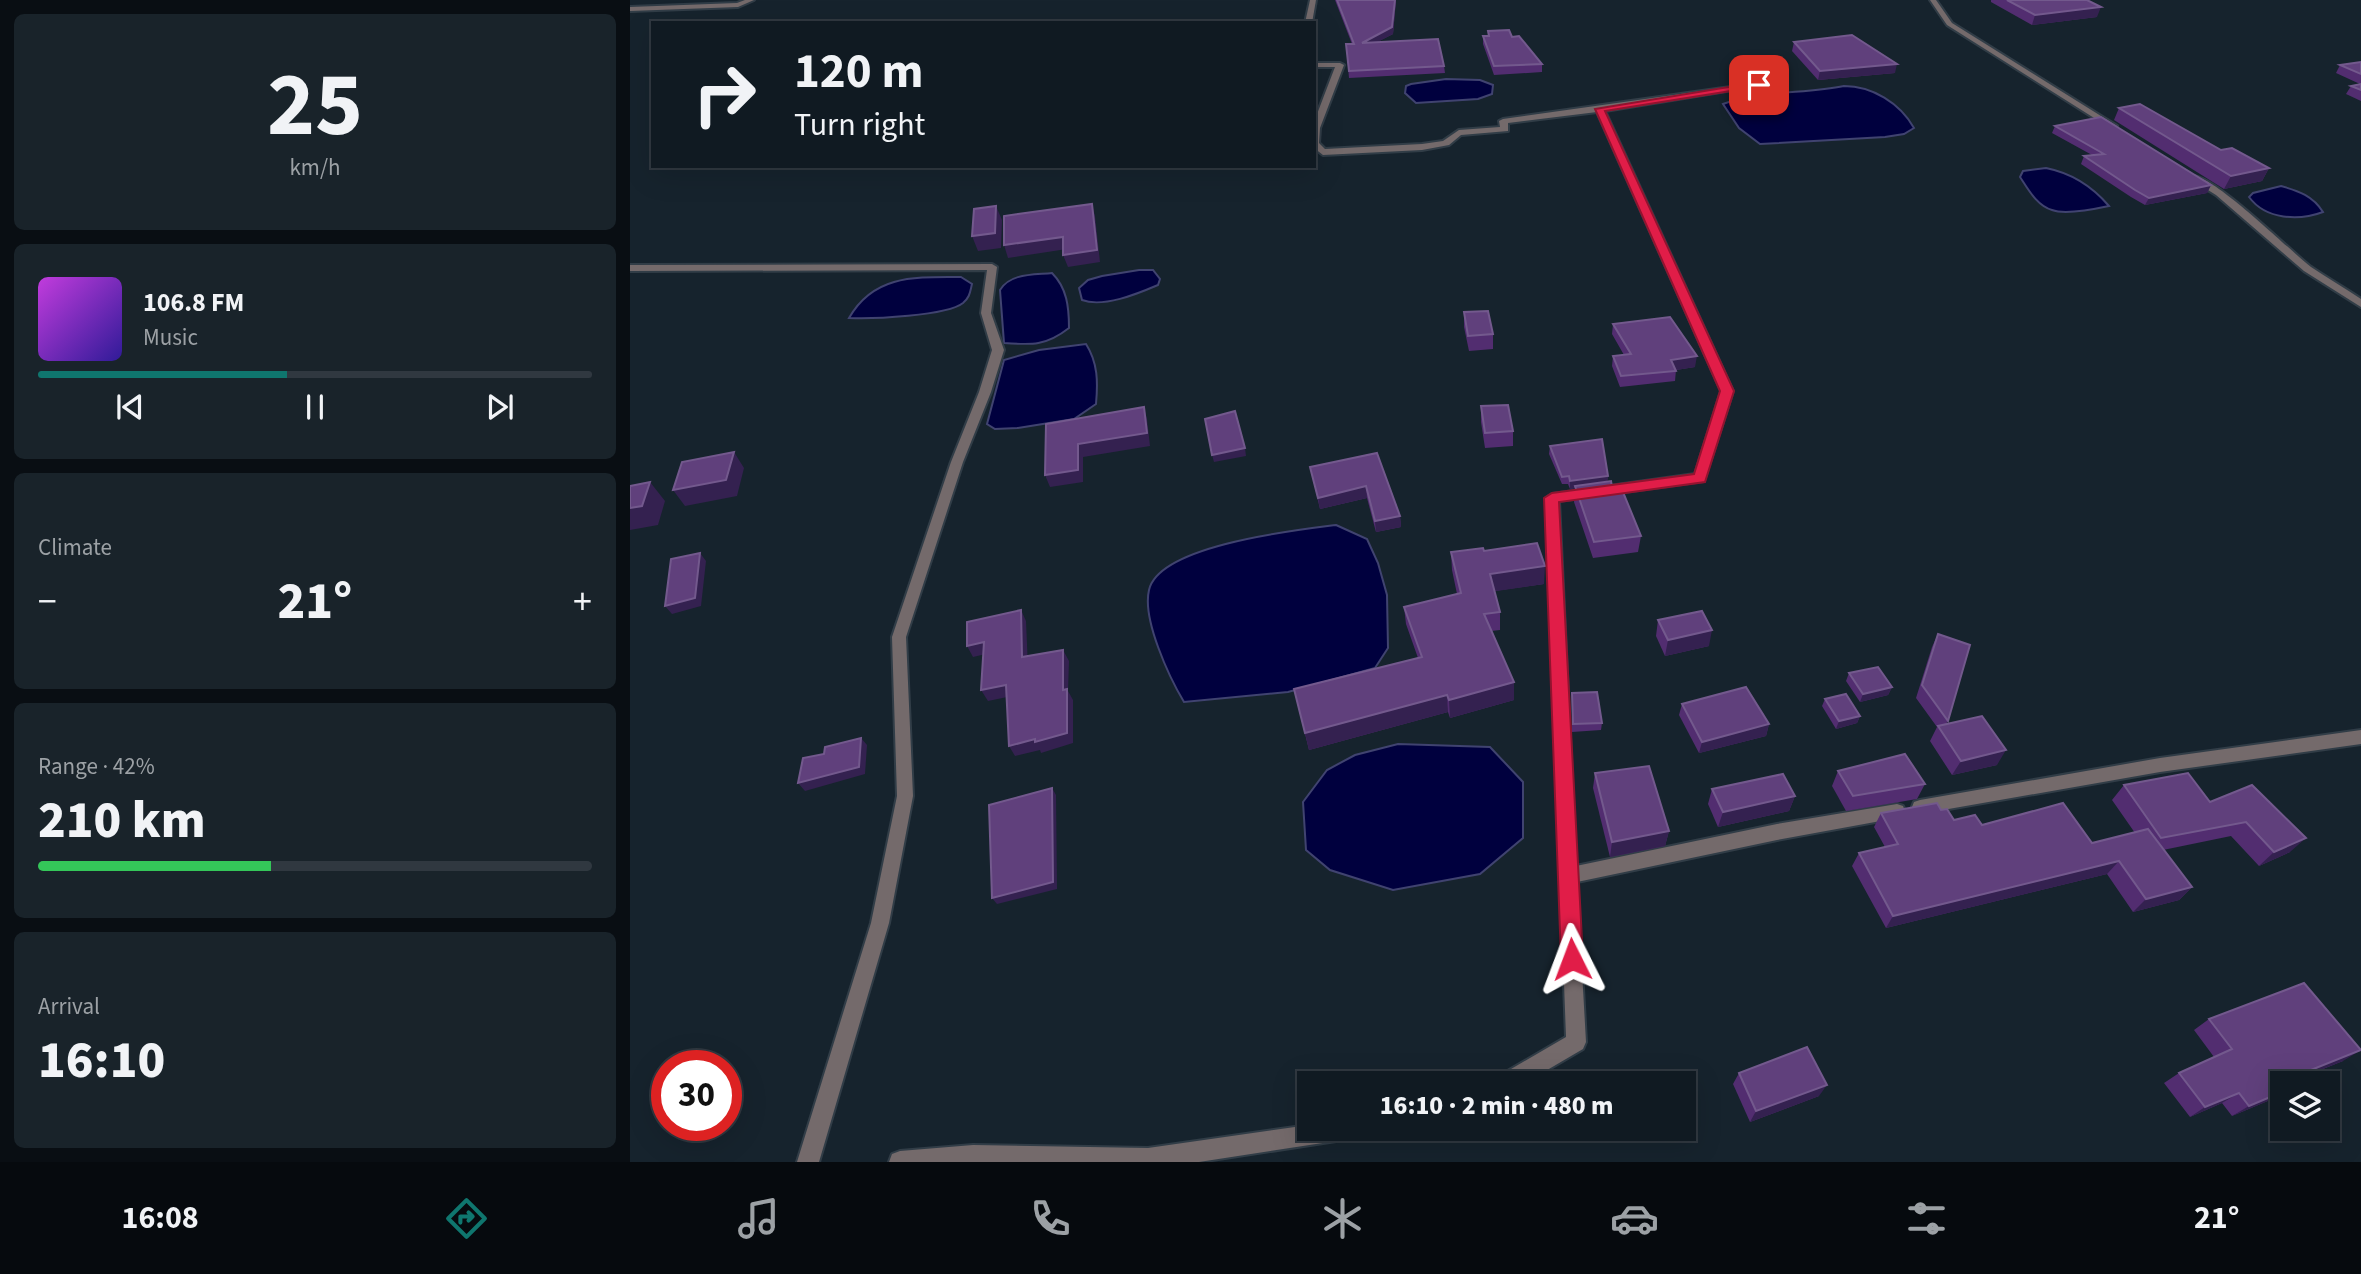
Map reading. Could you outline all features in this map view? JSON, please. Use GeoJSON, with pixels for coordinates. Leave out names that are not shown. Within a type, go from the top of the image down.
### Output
{"type":"FeatureCollection","features":[{"type":"Feature","properties":{"kind":"street"},"geometry":{"type":"LineString","coordinates":[[630,9],[738,5],[751,0]]}},
{"type":"Feature","properties":{"kind":"street"},"geometry":{"type":"LineString","coordinates":[[1308,21],[1312,0]]}},
{"type":"Feature","properties":{"kind":"street"},"geometry":{"type":"LineString","coordinates":[[1933,0],[1949,24],[2125,134]]}},
{"type":"Feature","properties":{"kind":"street"},"geometry":{"type":"LineString","coordinates":[[1316,65],[1340,65],[1316,128]]}},
{"type":"Feature","properties":{"kind":"street"},"geometry":{"type":"LineString","coordinates":[[1316,145],[1323,152],[1422,147],[1446,143],[1459,133],[1505,129],[1503,121],[1759,85]]}},
{"type":"Feature","properties":{"kind":"street"},"geometry":{"type":"LineString","coordinates":[[1526,1071],[1576,1042],[1552,498],[1700,478],[1727,391],[1600,109]]}},
{"type":"Feature","properties":{"kind":"street"},"geometry":{"type":"LineString","coordinates":[[2184,171],[2219,193],[2308,269],[2361,304]]}},
{"type":"Feature","properties":{"kind":"street"},"geometry":{"type":"LineString","coordinates":[[630,268],[992,267],[986,313],[998,350],[899,637],[905,796],[880,923],[808,1162]]}},
{"type":"Feature","properties":{"kind":"street"},"geometry":{"type":"LineString","coordinates":[[1568,876],[1777,832],[2160,765],[2361,737]]}},
{"type":"Feature","properties":{"kind":"street"},"geometry":{"type":"LineString","coordinates":[[900,1162],[973,1156],[1148,1160],[1297,1137]]}},
{"type":"Feature","properties":{"kind":"shaded area"},"geometry":{"type":"Polygon","coordinates":[[[1446,79],[1480,80],[1493,85],[1492,94],[1478,99],[1416,103],[1405,93],[1406,86],[1411,84],[1446,79]]]}},
{"type":"Feature","properties":{"kind":"shaded area"},"geometry":{"type":"Polygon","coordinates":[[[1844,86],[1865,89],[1884,98],[1901,111],[1914,128],[1904,134],[1885,137],[1760,144],[1739,128],[1723,104],[1751,96],[1844,86]]]}},
{"type":"Feature","properties":{"kind":"shaded area"},"geometry":{"type":"Polygon","coordinates":[[[2046,168],[2080,181],[2109,206],[2072,212],[2058,211],[2042,205],[2020,177],[2023,171],[2046,168]]]}},
{"type":"Feature","properties":{"kind":"shaded area"},"geometry":{"type":"Polygon","coordinates":[[[2281,186],[2305,195],[2323,212],[2304,217],[2283,216],[2264,210],[2249,197],[2253,193],[2281,186]]]}},
{"type":"Feature","properties":{"kind":"shaded area"},"geometry":{"type":"Polygon","coordinates":[[[1139,270],[1153,270],[1160,279],[1158,285],[1110,301],[1082,300],[1079,288],[1088,280],[1139,270]]]}},
{"type":"Feature","properties":{"kind":"shaded area"},"geometry":{"type":"Polygon","coordinates":[[[1052,273],[1066,298],[1069,328],[1038,343],[1004,343],[1000,290],[1004,284],[1016,278],[1052,273]]]}},
{"type":"Feature","properties":{"kind":"shaded area"},"geometry":{"type":"Polygon","coordinates":[[[961,277],[972,284],[967,299],[954,307],[908,316],[849,318],[871,293],[897,281],[961,277]]]}},
{"type":"Feature","properties":{"kind":"shaded area"},"geometry":{"type":"Polygon","coordinates":[[[1086,344],[1096,373],[1096,404],[1074,419],[1018,428],[995,429],[987,424],[1004,360],[1039,350],[1086,344]]]}},
{"type":"Feature","properties":{"kind":"shaded area"},"geometry":{"type":"Polygon","coordinates":[[[1336,525],[1367,539],[1378,563],[1387,595],[1388,648],[1375,668],[1288,692],[1184,702],[1164,663],[1149,616],[1149,590],[1158,574],[1202,551],[1232,542],[1336,525]]]}},
{"type":"Feature","properties":{"kind":"shaded area"},"geometry":{"type":"Polygon","coordinates":[[[1398,744],[1490,747],[1523,782],[1523,838],[1480,874],[1393,890],[1330,870],[1306,850],[1303,802],[1327,770],[1355,755],[1398,744]]]}},
{"type":"Feature","properties":{"kind":"building"},"geometry":{"type":"Polygon","coordinates":[[[1337,0],[1395,0],[1392,27],[1362,43],[1438,39],[1444,66],[1349,71],[1346,44],[1354,44],[1337,0]]]}},
{"type":"Feature","properties":{"kind":"building"},"geometry":{"type":"Polygon","coordinates":[[[2007,0],[2087,0],[2101,7],[2035,15],[2007,0]]]}},
{"type":"Feature","properties":{"kind":"building"},"geometry":{"type":"Polygon","coordinates":[[[1509,30],[1512,37],[1519,36],[1542,64],[1494,66],[1483,36],[1489,36],[1488,31],[1509,30]]]}},
{"type":"Feature","properties":{"kind":"building"},"geometry":{"type":"Polygon","coordinates":[[[1852,35],[1897,64],[1820,71],[1794,42],[1852,35]]]}},
{"type":"Feature","properties":{"kind":"building"},"geometry":{"type":"Polygon","coordinates":[[[2361,62],[2361,74],[2340,65],[2361,62]]]}},
{"type":"Feature","properties":{"kind":"building"},"geometry":{"type":"Polygon","coordinates":[[[2140,104],[2221,150],[2232,148],[2269,168],[2231,176],[2119,108],[2140,104]]]}},
{"type":"Feature","properties":{"kind":"building"},"geometry":{"type":"Polygon","coordinates":[[[2101,117],[2211,185],[2149,198],[2084,156],[2104,154],[2055,126],[2101,117]]]}},
{"type":"Feature","properties":{"kind":"building"},"geometry":{"type":"Polygon","coordinates":[[[1092,204],[1097,250],[1063,255],[1063,237],[1004,245],[1004,216],[1092,204]]]}},
{"type":"Feature","properties":{"kind":"building"},"geometry":{"type":"Polygon","coordinates":[[[996,206],[995,233],[972,236],[974,209],[996,206]]]}},
{"type":"Feature","properties":{"kind":"building"},"geometry":{"type":"Polygon","coordinates":[[[1488,311],[1493,334],[1468,336],[1464,312],[1488,311]]]}},
{"type":"Feature","properties":{"kind":"building"},"geometry":{"type":"Polygon","coordinates":[[[1670,317],[1697,356],[1671,360],[1676,371],[1621,376],[1613,356],[1631,354],[1613,324],[1670,317]]]}},
{"type":"Feature","properties":{"kind":"building"},"geometry":{"type":"Polygon","coordinates":[[[1508,405],[1513,431],[1485,433],[1481,406],[1508,405]]]}},
{"type":"Feature","properties":{"kind":"building"},"geometry":{"type":"Polygon","coordinates":[[[1144,407],[1147,433],[1078,444],[1078,470],[1045,475],[1046,424],[1144,407]]]}},
{"type":"Feature","properties":{"kind":"building"},"geometry":{"type":"Polygon","coordinates":[[[1235,411],[1245,448],[1212,455],[1205,419],[1235,411]]]}},
{"type":"Feature","properties":{"kind":"building"},"geometry":{"type":"Polygon","coordinates":[[[1602,439],[1608,476],[1570,481],[1569,476],[1562,477],[1550,446],[1602,439]]]}},
{"type":"Feature","properties":{"kind":"building"},"geometry":{"type":"Polygon","coordinates":[[[734,452],[726,480],[673,490],[682,462],[734,452]]]}},
{"type":"Feature","properties":{"kind":"building"},"geometry":{"type":"Polygon","coordinates":[[[1377,453],[1400,516],[1375,521],[1366,486],[1318,498],[1310,467],[1377,453]]]}},
{"type":"Feature","properties":{"kind":"building"},"geometry":{"type":"Polygon","coordinates":[[[1611,481],[1613,493],[1623,492],[1641,536],[1594,542],[1575,486],[1611,481]]]}},
{"type":"Feature","properties":{"kind":"building"},"geometry":{"type":"Polygon","coordinates":[[[650,482],[642,506],[630,508],[630,486],[650,482]]]}},
{"type":"Feature","properties":{"kind":"building"},"geometry":{"type":"Polygon","coordinates":[[[1537,543],[1545,566],[1490,574],[1500,612],[1484,614],[1514,682],[1449,700],[1447,695],[1305,733],[1294,689],[1422,657],[1404,607],[1461,593],[1451,552],[1483,548],[1484,551],[1537,543]]]}},
{"type":"Feature","properties":{"kind":"building"},"geometry":{"type":"Polygon","coordinates":[[[700,553],[695,598],[665,606],[671,559],[700,553]]]}},
{"type":"Feature","properties":{"kind":"building"},"geometry":{"type":"Polygon","coordinates":[[[1021,610],[1022,657],[1063,650],[1063,690],[1067,689],[1067,733],[1009,746],[1006,685],[981,690],[984,642],[967,646],[967,622],[1021,610]]]}},
{"type":"Feature","properties":{"kind":"building"},"geometry":{"type":"Polygon","coordinates":[[[1702,611],[1712,630],[1668,640],[1658,620],[1702,611]]]}},
{"type":"Feature","properties":{"kind":"building"},"geometry":{"type":"Polygon","coordinates":[[[1938,634],[1970,645],[1948,721],[1922,685],[1938,634]]]}},
{"type":"Feature","properties":{"kind":"building"},"geometry":{"type":"Polygon","coordinates":[[[1878,667],[1892,687],[1863,694],[1849,673],[1878,667]]]}},
{"type":"Feature","properties":{"kind":"building"},"geometry":{"type":"Polygon","coordinates":[[[1746,687],[1769,724],[1702,742],[1682,704],[1746,687]]]}},
{"type":"Feature","properties":{"kind":"building"},"geometry":{"type":"Polygon","coordinates":[[[1597,692],[1602,723],[1573,724],[1572,693],[1597,692]]]}},
{"type":"Feature","properties":{"kind":"building"},"geometry":{"type":"Polygon","coordinates":[[[1846,694],[1860,716],[1839,721],[1825,699],[1846,694]]]}},
{"type":"Feature","properties":{"kind":"building"},"geometry":{"type":"Polygon","coordinates":[[[1982,716],[2006,750],[1961,761],[1938,726],[1982,716]]]}},
{"type":"Feature","properties":{"kind":"building"},"geometry":{"type":"Polygon","coordinates":[[[861,738],[859,767],[798,783],[803,758],[824,754],[825,747],[861,738]]]}},
{"type":"Feature","properties":{"kind":"building"},"geometry":{"type":"Polygon","coordinates":[[[1905,754],[1925,784],[1853,796],[1838,771],[1905,754]]]}},
{"type":"Feature","properties":{"kind":"building"},"geometry":{"type":"Polygon","coordinates":[[[1649,766],[1669,831],[1612,842],[1595,773],[1649,766]]]}},
{"type":"Feature","properties":{"kind":"building"},"geometry":{"type":"Polygon","coordinates":[[[2188,773],[2210,802],[2252,785],[2306,838],[2274,852],[2246,822],[2161,838],[2124,785],[2188,773]]]}},
{"type":"Feature","properties":{"kind":"building"},"geometry":{"type":"Polygon","coordinates":[[[1783,774],[1795,796],[1723,812],[1712,789],[1783,774]]]}},
{"type":"Feature","properties":{"kind":"building"},"geometry":{"type":"Polygon","coordinates":[[[1052,788],[1053,882],[992,898],[989,805],[1052,788]]]}},
{"type":"Feature","properties":{"kind":"building"},"geometry":{"type":"Polygon","coordinates":[[[1937,803],[1941,810],[1947,809],[1954,820],[1975,815],[1982,825],[2063,803],[2092,843],[2148,829],[2192,887],[2146,899],[2119,861],[1893,916],[1859,853],[1898,844],[1881,813],[1937,803]]]}},
{"type":"Feature","properties":{"kind":"building"},"geometry":{"type":"Polygon","coordinates":[[[2304,983],[2361,1050],[2308,1071],[2270,1071],[2270,1097],[2249,1106],[2239,1093],[2205,1107],[2179,1073],[2232,1049],[2209,1019],[2304,983]]]}},
{"type":"Feature","properties":{"kind":"building"},"geometry":{"type":"Polygon","coordinates":[[[1807,1047],[1827,1085],[1756,1111],[1739,1073],[1807,1047]]]}},
{"type":"Feature","properties":{"kind":"route"},"geometry":{"type":"LineString","coordinates":[[1572,959],[1552,498],[1659,486],[1700,478],[1727,391],[1600,109],[1759,85]]}}]}
